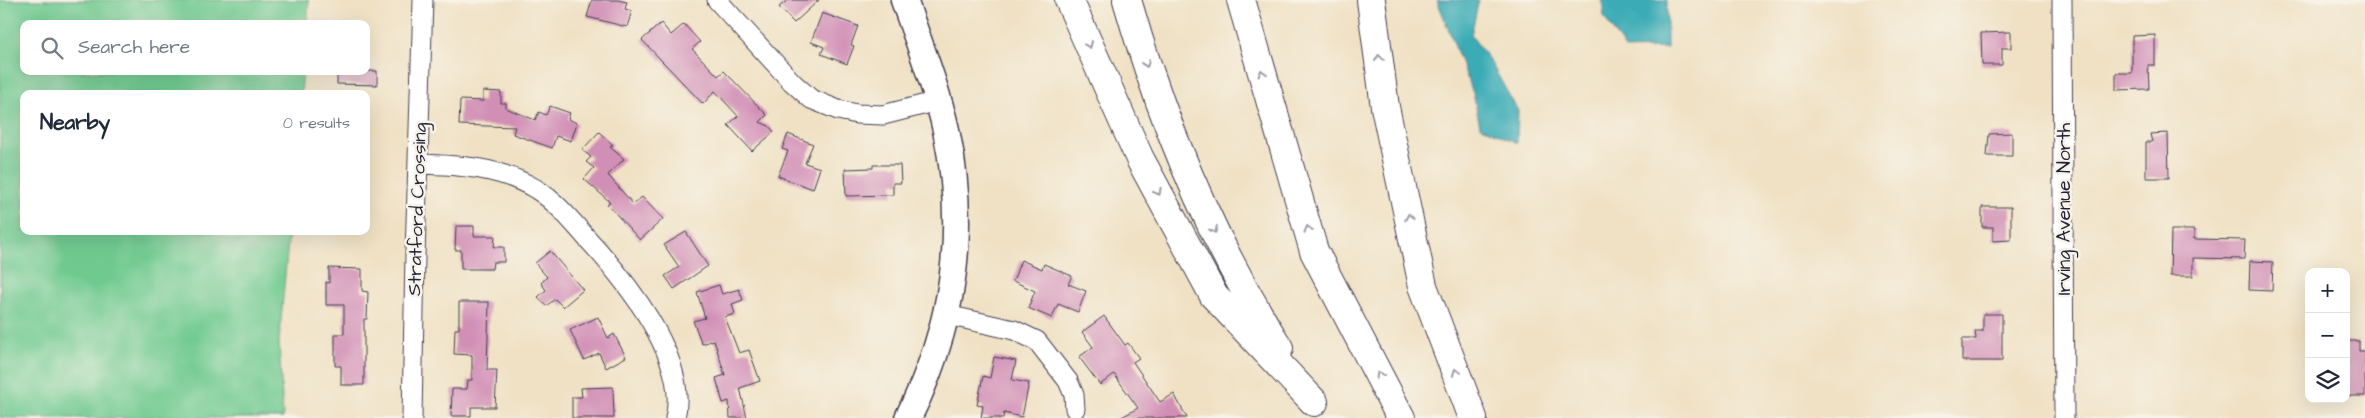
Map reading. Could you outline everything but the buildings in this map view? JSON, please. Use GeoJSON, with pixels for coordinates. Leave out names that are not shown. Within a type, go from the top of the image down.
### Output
{"type":"FeatureCollection","features":[{"type":"Feature","properties":{"kind":"highway"},"geometry":{"type":"LineString","coordinates":[[1070,0],[1140,159],[1214,296],[1320,410]]}},
{"type":"Feature","properties":{"kind":"highway"},"geometry":{"type":"LineString","coordinates":[[1127,0],[1144,61],[1177,150],[1217,237],[1263,322],[1320,410]]}},
{"type":"Feature","properties":{"kind":"highway"},"geometry":{"type":"LineString","coordinates":[[1241,0],[1314,252],[1402,418]]}},
{"type":"Feature","properties":{"kind":"highway"},"geometry":{"type":"LineString","coordinates":[[1371,0],[1385,107],[1423,286],[1473,418]]}},
{"type":"Feature","properties":{"kind":"street","name":"Stratford Crossing"},"geometry":{"type":"LineString","coordinates":[[412,418],[423,0]]}},
{"type":"Feature","properties":{"kind":"street"},"geometry":{"type":"LineString","coordinates":[[717,0],[792,82],[811,99],[848,112],[883,115],[938,101]]}},
{"type":"Feature","properties":{"kind":"street"},"geometry":{"type":"LineString","coordinates":[[904,0],[938,101],[952,165],[957,208],[955,258],[947,315],[936,354],[908,418]]}},
{"type":"Feature","properties":{"kind":"street","name":"Irving Avenue North"},"geometry":{"type":"LineString","coordinates":[[2062,0],[2064,418]]}},
{"type":"Feature","properties":{"kind":"street"},"geometry":{"type":"LineString","coordinates":[[418,164],[488,169],[512,177],[536,189],[556,204],[630,288],[646,315],[672,368],[677,390],[675,418]]}},
{"type":"Feature","properties":{"kind":"street"},"geometry":{"type":"LineString","coordinates":[[947,315],[1014,330],[1037,341],[1068,381],[1074,395],[1075,409]]}},
{"type":"Feature","properties":{"kind":"green space"},"geometry":{"type":"Polygon","coordinates":[[[0,0],[309,0],[307,20],[20,20],[20,75],[303,75],[301,90],[20,90],[20,235],[289,235],[279,341],[283,418],[0,418],[0,0]]]}},
{"type":"Feature","properties":{"kind":"water"},"geometry":{"type":"Polygon","coordinates":[[[1437,0],[1479,0],[1471,35],[1490,61],[1518,111],[1517,143],[1480,126],[1473,93],[1437,0]]]}},
{"type":"Feature","properties":{"kind":"water"},"geometry":{"type":"Polygon","coordinates":[[[1602,0],[1667,0],[1667,48],[1625,49],[1604,17],[1602,0]]]}}]}
